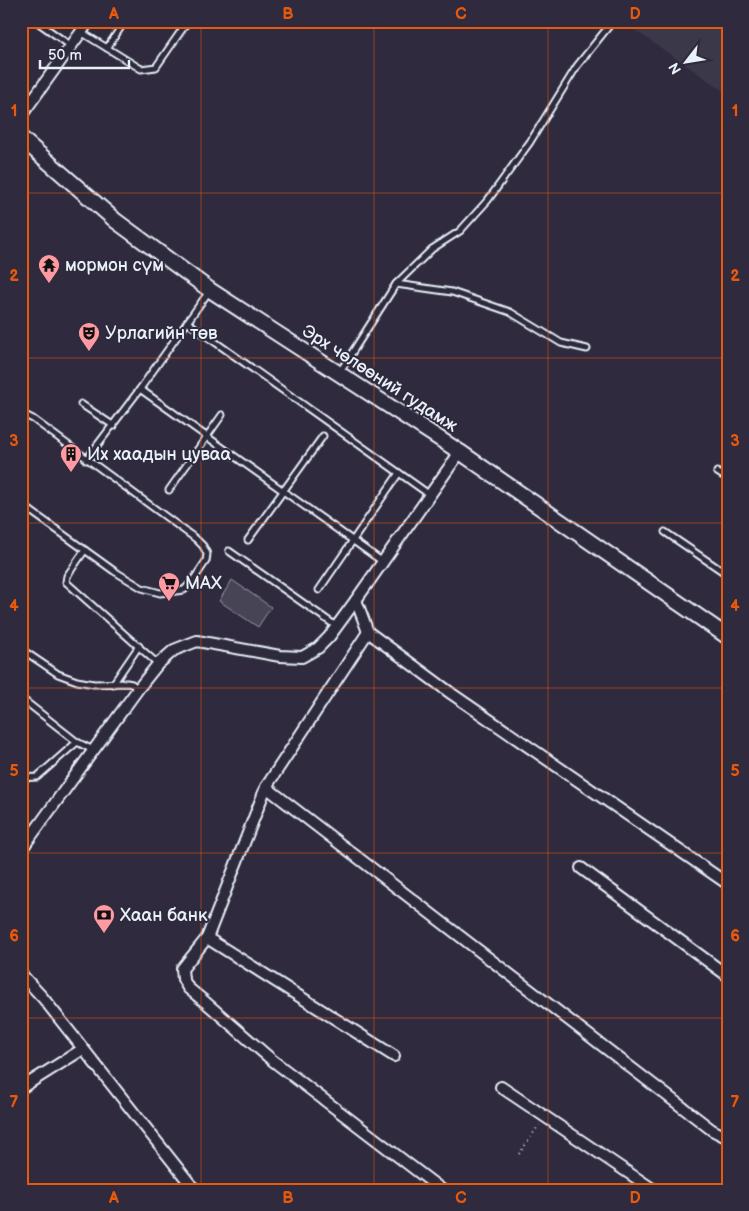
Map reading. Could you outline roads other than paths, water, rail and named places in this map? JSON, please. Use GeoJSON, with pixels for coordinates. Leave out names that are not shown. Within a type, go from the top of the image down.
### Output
{"type":"FeatureCollection","features":[{"type":"Feature","properties":{"kind":"main road","name":"Эрх чөлөөний гудамж"},"geometry":{"type":"LineString","coordinates":[[21,138],[116,221],[210,290],[460,452],[728,636]]}},
{"type":"Feature","properties":{"kind":"street"},"geometry":{"type":"LineString","coordinates":[[21,116],[89,21]]}},
{"type":"Feature","properties":{"kind":"street"},"geometry":{"type":"LineString","coordinates":[[21,850],[138,689],[158,664],[174,650],[197,641],[280,656],[302,657],[318,648],[356,600],[460,452]]}},
{"type":"Feature","properties":{"kind":"street"},"geometry":{"type":"LineString","coordinates":[[356,600],[368,632],[460,700],[728,884]]}},
{"type":"Feature","properties":{"kind":"street"},"geometry":{"type":"LineString","coordinates":[[368,632],[266,787],[207,938],[182,969],[182,979],[188,988],[272,1060],[442,1190]]}},
{"type":"Feature","properties":{"kind":"street"},"geometry":{"type":"LineString","coordinates":[[266,787],[712,1130],[728,1138]]}},
{"type":"Feature","properties":{"kind":"street"},"geometry":{"type":"LineString","coordinates":[[581,868],[728,976]]}},
{"type":"Feature","properties":{"kind":"street"},"geometry":{"type":"LineString","coordinates":[[207,938],[394,1056]]}},
{"type":"Feature","properties":{"kind":"street"},"geometry":{"type":"LineString","coordinates":[[21,974],[43,998],[195,1190]]}},
{"type":"Feature","properties":{"kind":"street"},"geometry":{"type":"LineString","coordinates":[[21,1088],[83,1049]]}},
{"type":"Feature","properties":{"kind":"street"},"geometry":{"type":"LineString","coordinates":[[501,1087],[654,1190]]}},
{"type":"Feature","properties":{"kind":"lane"},"geometry":{"type":"LineString","coordinates":[[36,21],[71,46]]}},
{"type":"Feature","properties":{"kind":"lane"},"geometry":{"type":"LineString","coordinates":[[107,48],[125,21]]}},
{"type":"Feature","properties":{"kind":"lane"},"geometry":{"type":"LineString","coordinates":[[82,32],[141,69],[156,67],[188,21]]}},
{"type":"Feature","properties":{"kind":"lane"},"geometry":{"type":"LineString","coordinates":[[339,374],[396,284],[432,249],[460,232],[488,200],[530,142],[577,66],[613,21]]}},
{"type":"Feature","properties":{"kind":"lane"},"geometry":{"type":"LineString","coordinates":[[396,284],[452,292],[510,312],[561,342],[587,349]]}},
{"type":"Feature","properties":{"kind":"lane"},"geometry":{"type":"LineString","coordinates":[[86,460],[114,426],[210,290]]}},
{"type":"Feature","properties":{"kind":"lane"},"geometry":{"type":"LineString","coordinates":[[187,322],[430,496]]}},
{"type":"Feature","properties":{"kind":"lane"},"geometry":{"type":"LineString","coordinates":[[140,389],[282,492],[383,562]]}},
{"type":"Feature","properties":{"kind":"lane"},"geometry":{"type":"LineString","coordinates":[[81,404],[114,426]]}},
{"type":"Feature","properties":{"kind":"lane"},"geometry":{"type":"LineString","coordinates":[[21,413],[33,419],[86,460],[196,539],[204,546],[207,554],[206,561],[192,582],[184,590],[160,594],[142,588],[21,504]]}},
{"type":"Feature","properties":{"kind":"lane"},"geometry":{"type":"LineString","coordinates":[[169,490],[222,415]]}},
{"type":"Feature","properties":{"kind":"lane"},"geometry":{"type":"LineString","coordinates":[[248,540],[324,436]]}},
{"type":"Feature","properties":{"kind":"lane"},"geometry":{"type":"LineString","coordinates":[[717,472],[728,479]]}},
{"type":"Feature","properties":{"kind":"lane"},"geometry":{"type":"LineString","coordinates":[[319,590],[399,473]]}},
{"type":"Feature","properties":{"kind":"lane"},"geometry":{"type":"LineString","coordinates":[[665,532],[728,575]]}},
{"type":"Feature","properties":{"kind":"lane"},"geometry":{"type":"LineString","coordinates":[[85,550],[67,576],[66,582],[158,664]]}},
{"type":"Feature","properties":{"kind":"lane"},"geometry":{"type":"LineString","coordinates":[[229,551],[336,626]]}},
{"type":"Feature","properties":{"kind":"lane"},"geometry":{"type":"LineString","coordinates":[[113,684],[139,646]]}},
{"type":"Feature","properties":{"kind":"lane"},"geometry":{"type":"LineString","coordinates":[[21,649],[58,674],[77,681],[94,684],[132,684],[138,689]]}},
{"type":"Feature","properties":{"kind":"lane"},"geometry":{"type":"LineString","coordinates":[[21,698],[77,742],[94,750]]}},
{"type":"Feature","properties":{"kind":"lane"},"geometry":{"type":"LineString","coordinates":[[21,778],[37,777],[77,742]]}},
{"type":"Feature","properties":{"kind":"place","name":"мормон сүм"},"geometry":{"type":"Point","coordinates":[49,284]}},
{"type":"Feature","properties":{"kind":"place","name":"Урлагийн төв"},"geometry":{"type":"Point","coordinates":[89,352]}},
{"type":"Feature","properties":{"kind":"place","name":"Их хаадын цуваа"},"geometry":{"type":"Point","coordinates":[71,473]}},
{"type":"Feature","properties":{"kind":"place","name":"МАХ"},"geometry":{"type":"Point","coordinates":[169,602]}},
{"type":"Feature","properties":{"kind":"place","name":"Хаан банк"},"geometry":{"type":"Point","coordinates":[104,934]}}]}
